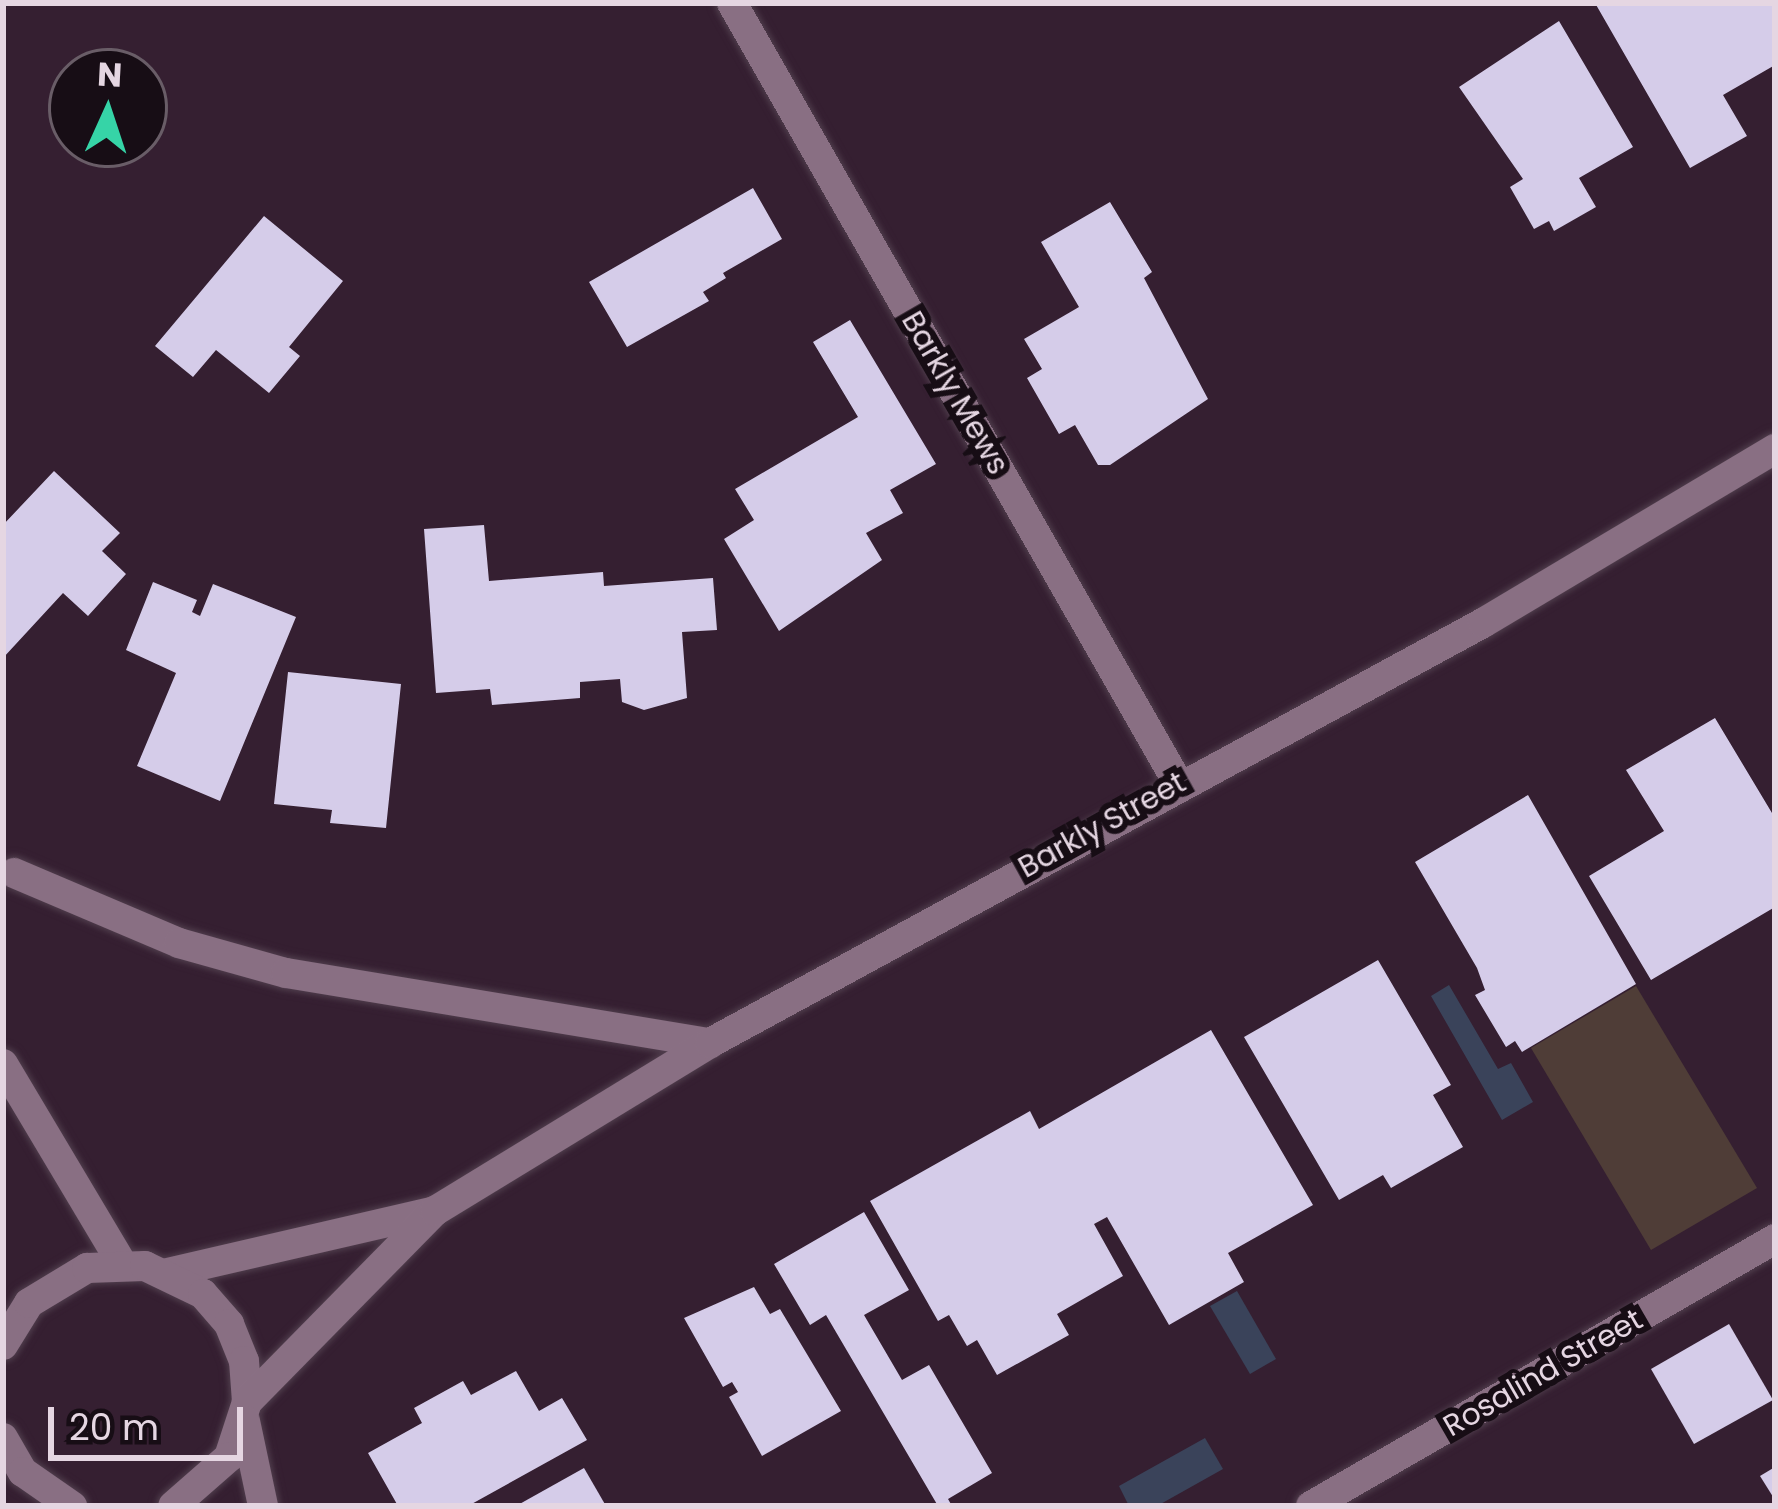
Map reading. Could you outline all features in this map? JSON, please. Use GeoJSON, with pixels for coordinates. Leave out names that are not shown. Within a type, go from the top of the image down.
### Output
{"type":"FeatureCollection","features":[{"type":"Feature","properties":{"kind":"street","name":"Barkly Mews"},"geometry":{"type":"LineString","coordinates":[[732,3],[1178,783]]}},
{"type":"Feature","properties":{"kind":"street","name":"Barkly Street"},"geometry":{"type":"LineString","coordinates":[[173,1506],[229,1457],[246,1411],[435,1211],[710,1043],[1178,783],[1483,622],[1775,449]]}},
{"type":"Feature","properties":{"kind":"street"},"geometry":{"type":"LineString","coordinates":[[14,873],[179,943],[286,973],[710,1043]]}},
{"type":"Feature","properties":{"kind":"street"},"geometry":{"type":"LineString","coordinates":[[3,1064],[122,1264]]}},
{"type":"Feature","properties":{"kind":"street","name":"Barkly Street"},"geometry":{"type":"LineString","coordinates":[[167,1273],[435,1211]]}},
{"type":"Feature","properties":{"kind":"street","name":"Rosalind Street"},"geometry":{"type":"LineString","coordinates":[[1311,1506],[1775,1239]]}},
{"type":"Feature","properties":{"kind":"street"},"geometry":{"type":"LineString","coordinates":[[5,1332],[55,1282],[122,1264],[167,1273],[203,1294],[229,1324],[244,1361],[246,1411],[263,1506]]}},
{"type":"Feature","properties":{"kind":"street"},"geometry":{"type":"LineString","coordinates":[[3,1438],[23,1472],[72,1506]]}},
{"type":"Feature","properties":{"kind":"shaded area"},"geometry":{"type":"Polygon","coordinates":[[[1636,986],[1757,1188],[1651,1250],[1531,1048],[1636,986]]]}},
{"type":"Feature","properties":{"kind":"water"},"geometry":{"type":"Polygon","coordinates":[[[1449,985],[1498,1069],[1511,1063],[1533,1102],[1502,1120],[1431,996],[1449,985]]]}},
{"type":"Feature","properties":{"kind":"water"},"geometry":{"type":"Polygon","coordinates":[[[1237,1291],[1276,1359],[1250,1374],[1210,1306],[1237,1291]]]}},
{"type":"Feature","properties":{"kind":"water"},"geometry":{"type":"Polygon","coordinates":[[[1205,1438],[1223,1469],[1157,1506],[1129,1506],[1119,1486],[1205,1438]]]}},
{"type":"Feature","properties":{"kind":"building"},"geometry":{"type":"Polygon","coordinates":[[[1595,3],[1775,3],[1775,65],[1723,95],[1747,136],[1690,168],[1595,3]]]}},
{"type":"Feature","properties":{"kind":"building"},"geometry":{"type":"Polygon","coordinates":[[[1559,21],[1633,147],[1579,178],[1596,207],[1554,231],[1549,221],[1534,229],[1510,187],[1523,179],[1459,87],[1559,21]]]}},
{"type":"Feature","properties":{"kind":"building"},"geometry":{"type":"Polygon","coordinates":[[[753,188],[782,239],[723,273],[726,278],[703,292],[709,301],[627,347],[589,282],[753,188]]]}},
{"type":"Feature","properties":{"kind":"building"},"geometry":{"type":"Polygon","coordinates":[[[1110,202],[1152,272],[1144,278],[1208,399],[1110,465],[1098,465],[1075,425],[1059,434],[1027,378],[1042,369],[1024,339],[1079,307],[1041,242],[1110,202]]]}},
{"type":"Feature","properties":{"kind":"building"},"geometry":{"type":"Polygon","coordinates":[[[264,216],[343,281],[289,347],[300,356],[269,393],[216,350],[193,377],[155,346],[264,216]]]}},
{"type":"Feature","properties":{"kind":"building"},"geometry":{"type":"Polygon","coordinates":[[[850,320],[936,464],[890,490],[903,513],[866,533],[882,560],[779,631],[724,539],[754,520],[735,489],[858,417],[813,342],[850,320]]]}},
{"type":"Feature","properties":{"kind":"building"},"geometry":{"type":"Polygon","coordinates":[[[54,471],[120,533],[102,551],[126,574],[88,616],[63,593],[3,658],[3,525],[54,471]]]}},
{"type":"Feature","properties":{"kind":"building"},"geometry":{"type":"Polygon","coordinates":[[[484,525],[489,581],[603,572],[604,586],[713,578],[717,630],[682,632],[687,698],[644,710],[622,702],[620,679],[580,682],[580,698],[492,705],[490,689],[436,693],[424,529],[484,525]]]}},
{"type":"Feature","properties":{"kind":"building"},"geometry":{"type":"Polygon","coordinates":[[[153,582],[197,600],[192,612],[200,616],[213,584],[296,617],[220,801],[137,766],[176,673],[126,650],[153,582]]]}},
{"type":"Feature","properties":{"kind":"building"},"geometry":{"type":"Polygon","coordinates":[[[288,672],[401,684],[386,828],[330,823],[332,810],[274,804],[288,672]]]}},
{"type":"Feature","properties":{"kind":"building"},"geometry":{"type":"Polygon","coordinates":[[[1715,718],[1775,818],[1775,907],[1651,980],[1589,876],[1664,831],[1626,770],[1715,718]]]}},
{"type":"Feature","properties":{"kind":"building"},"geometry":{"type":"Polygon","coordinates":[[[1528,795],[1636,984],[1522,1052],[1515,1041],[1506,1047],[1475,995],[1485,990],[1477,968],[1415,862],[1528,795]]]}},
{"type":"Feature","properties":{"kind":"building"},"geometry":{"type":"Polygon","coordinates":[[[1378,960],[1451,1085],[1433,1095],[1463,1147],[1391,1188],[1383,1175],[1339,1200],[1244,1037],[1378,960]]]}},
{"type":"Feature","properties":{"kind":"building"},"geometry":{"type":"Polygon","coordinates":[[[1211,1030],[1313,1205],[1228,1253],[1244,1282],[1169,1325],[1107,1217],[1094,1224],[1123,1276],[1057,1314],[1069,1335],[997,1375],[977,1340],[967,1346],[949,1315],[938,1321],[870,1201],[1030,1111],[1039,1129],[1211,1030]]]}},
{"type":"Feature","properties":{"kind":"building"},"geometry":{"type":"Polygon","coordinates":[[[864,1212],[909,1290],[864,1315],[902,1380],[929,1365],[992,1473],[948,1499],[952,1506],[938,1506],[826,1315],[810,1325],[774,1264],[864,1212]]]}},
{"type":"Feature","properties":{"kind":"building"},"geometry":{"type":"Polygon","coordinates":[[[754,1287],[770,1314],[780,1309],[841,1411],[762,1456],[729,1397],[738,1392],[732,1382],[723,1387],[684,1318],[754,1287]]]}},
{"type":"Feature","properties":{"kind":"building"},"geometry":{"type":"Polygon","coordinates":[[[1729,1324],[1773,1400],[1694,1444],[1651,1369],[1729,1324]]]}},
{"type":"Feature","properties":{"kind":"building"},"geometry":{"type":"Polygon","coordinates":[[[516,1371],[539,1411],[562,1398],[587,1440],[468,1506],[398,1506],[368,1453],[422,1423],[414,1408],[463,1381],[471,1395],[516,1371]]]}},
{"type":"Feature","properties":{"kind":"building"},"geometry":{"type":"Polygon","coordinates":[[[1775,1467],[1775,1500],[1760,1476],[1775,1467]]]}},
{"type":"Feature","properties":{"kind":"building"},"geometry":{"type":"Polygon","coordinates":[[[584,1468],[606,1506],[516,1506],[584,1468]]]}}]}
